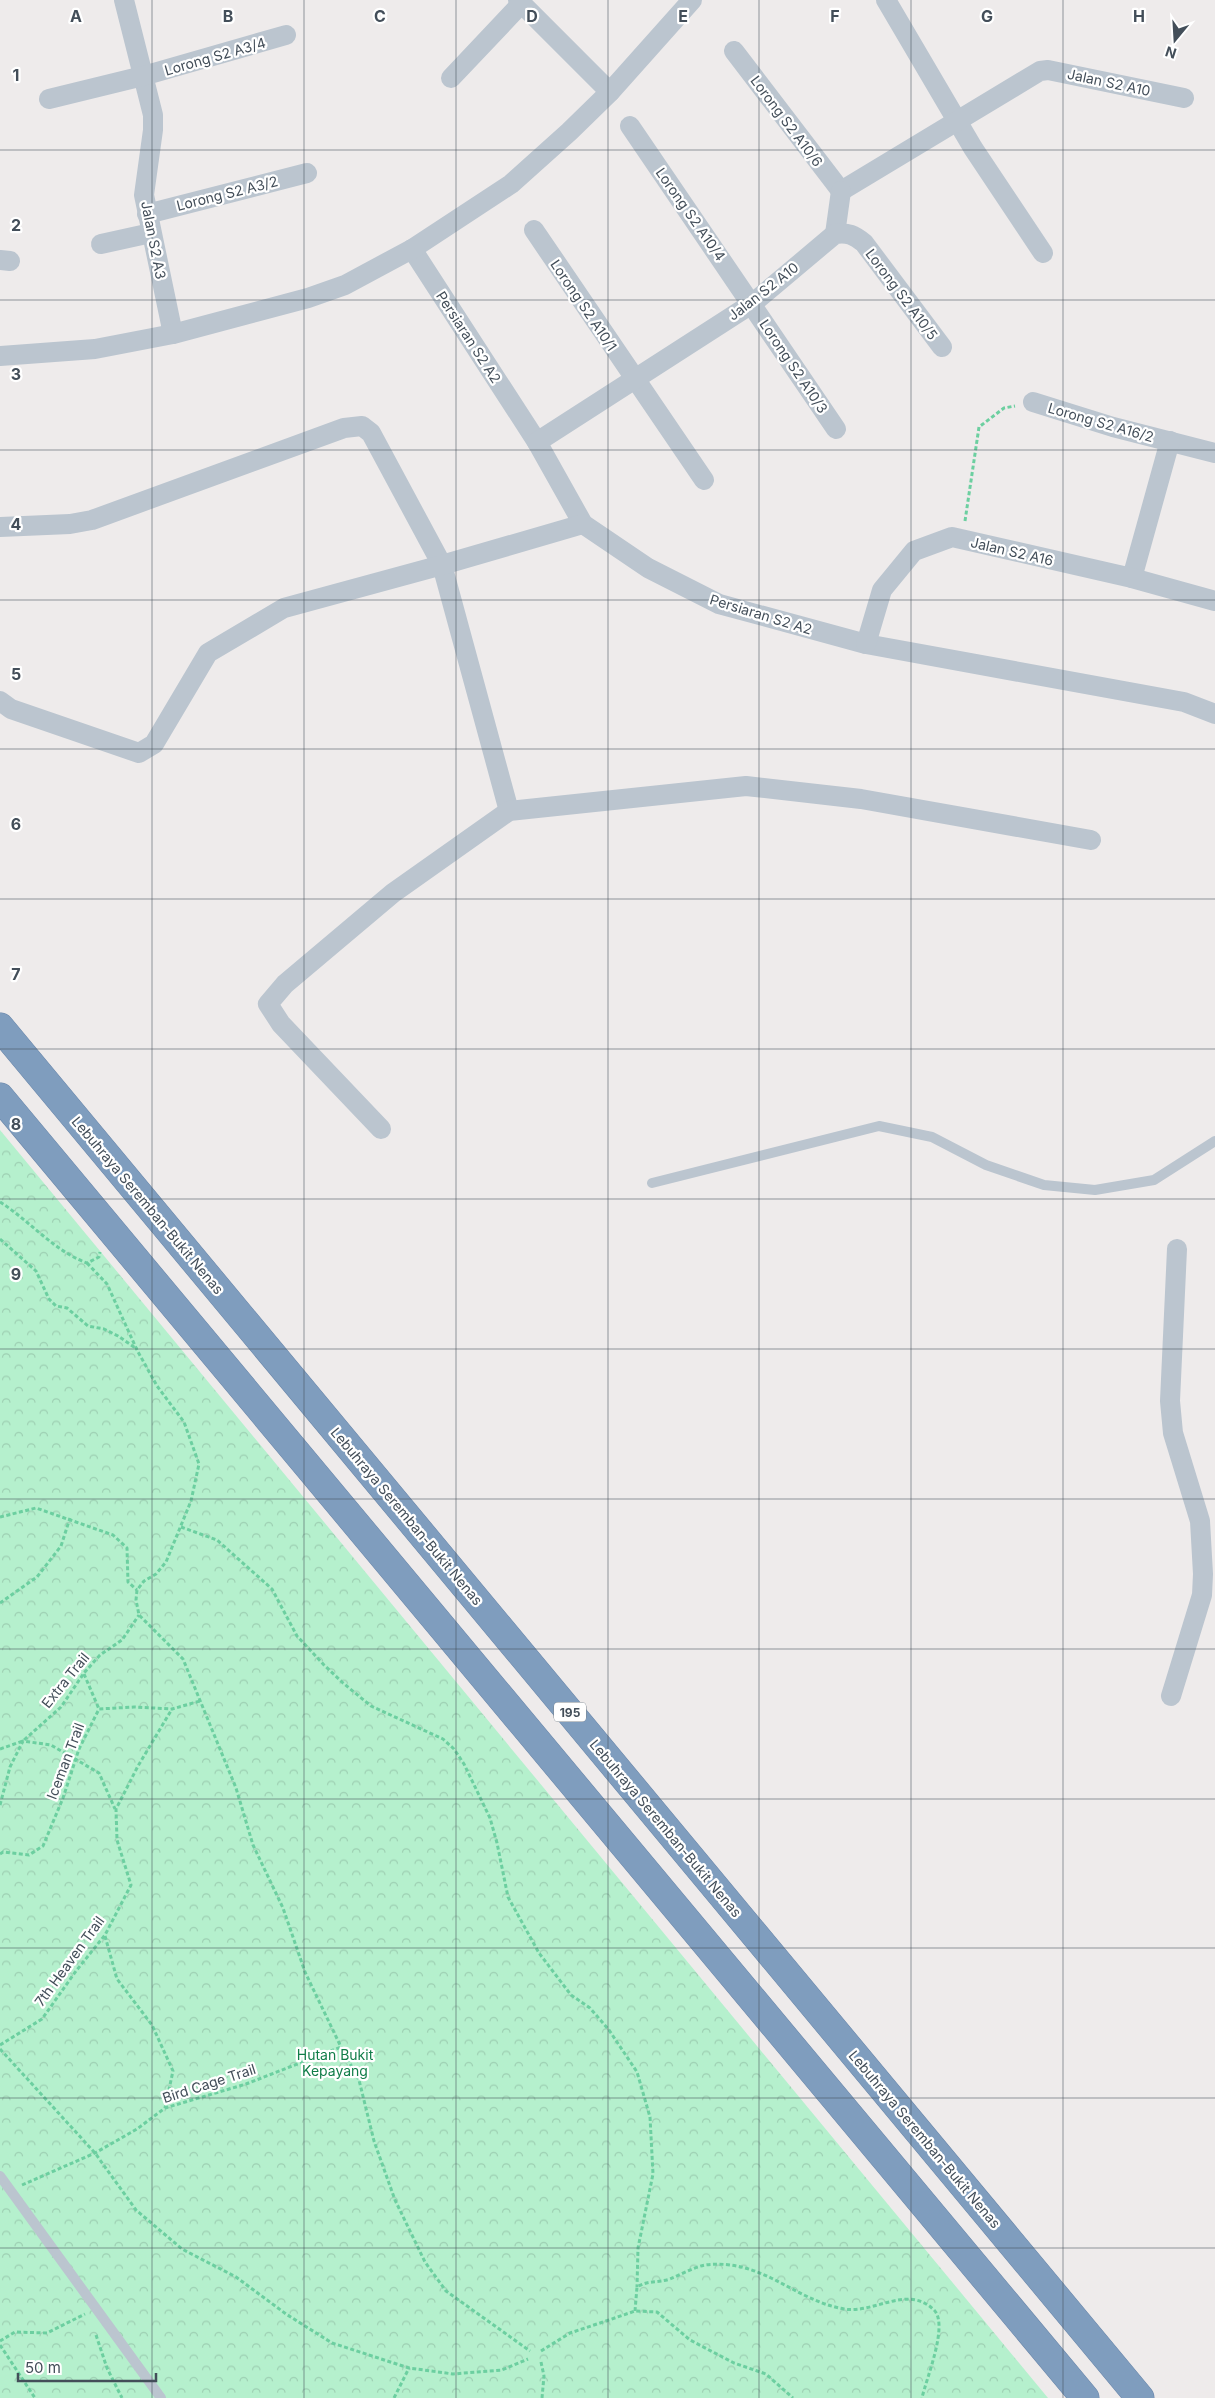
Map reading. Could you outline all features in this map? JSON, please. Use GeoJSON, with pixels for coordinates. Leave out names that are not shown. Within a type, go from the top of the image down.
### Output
{"type":"FeatureCollection","features":[{"type":"Feature","properties":{"kind":"highway","name":"Lebuhraya Seremban-Bukit Nenas"},"geometry":{"type":"LineString","coordinates":[[0,1027],[1140,2398]]}},
{"type":"Feature","properties":{"kind":"highway"},"geometry":{"type":"LineString","coordinates":[[0,1097],[1085,2398]]}},
{"type":"Feature","properties":{"kind":"street","name":"Jalan S2 A3"},"geometry":{"type":"LineString","coordinates":[[124,0],[153,115],[153,130],[144,195],[173,334]]}},
{"type":"Feature","properties":{"kind":"street"},"geometry":{"type":"LineString","coordinates":[[0,356],[95,349],[173,334],[308,298],[345,285],[412,249],[511,184],[610,92],[692,0]]}},
{"type":"Feature","properties":{"kind":"street"},"geometry":{"type":"LineString","coordinates":[[886,0],[958,122],[1043,253]]}},
{"type":"Feature","properties":{"kind":"street"},"geometry":{"type":"LineString","coordinates":[[451,78],[519,2],[610,92]]}},
{"type":"Feature","properties":{"kind":"street","name":"Lorong S2 A3/4"},"geometry":{"type":"LineString","coordinates":[[50,99],[143,76],[286,35]]}},
{"type":"Feature","properties":{"kind":"street","name":"Lorong S2 A10/6"},"geometry":{"type":"LineString","coordinates":[[734,50],[841,191]]}},
{"type":"Feature","properties":{"kind":"street","name":"Jalan S2 A10"},"geometry":{"type":"LineString","coordinates":[[841,191],[1040,71],[1048,70],[1184,98]]}},
{"type":"Feature","properties":{"kind":"street","name":"Lorong S2 A10/4"},"geometry":{"type":"LineString","coordinates":[[630,126],[753,303]]}},
{"type":"Feature","properties":{"kind":"street","name":"Lorong S2 A3/2"},"geometry":{"type":"LineString","coordinates":[[102,244],[120,238],[149,223],[307,172]]}},
{"type":"Feature","properties":{"kind":"street"},"geometry":{"type":"LineString","coordinates":[[835,234],[841,191]]}},
{"type":"Feature","properties":{"kind":"street","name":"Lorong S2 A10/1"},"geometry":{"type":"LineString","coordinates":[[534,230],[704,480]]}},
{"type":"Feature","properties":{"kind":"street","name":"Lorong S2 A10/5"},"geometry":{"type":"LineString","coordinates":[[835,234],[844,232],[864,242],[942,347]]}},
{"type":"Feature","properties":{"kind":"street","name":"Jalan S2 A10"},"geometry":{"type":"LineString","coordinates":[[537,442],[753,303],[835,234]]}},
{"type":"Feature","properties":{"kind":"street","name":"Persiaran S2 A2"},"geometry":{"type":"LineString","coordinates":[[412,249],[537,442],[583,524],[648,568],[719,604],[866,644],[1184,702],[1215,714]]}},
{"type":"Feature","properties":{"kind":"street","name":"Lorong S2 A10/3"},"geometry":{"type":"LineString","coordinates":[[753,303],[836,429]]}},
{"type":"Feature","properties":{"kind":"street","name":"Lorong S2 A16/2"},"geometry":{"type":"LineString","coordinates":[[1033,402],[1215,453]]}},
{"type":"Feature","properties":{"kind":"street"},"geometry":{"type":"LineString","coordinates":[[0,527],[70,524],[92,520],[344,428],[362,426],[371,433],[442,565],[508,812]]}},
{"type":"Feature","properties":{"kind":"street"},"geometry":{"type":"LineString","coordinates":[[1132,578],[1170,441]]}},
{"type":"Feature","properties":{"kind":"street"},"geometry":{"type":"LineString","coordinates":[[0,700],[11,709],[139,753],[154,744],[208,653],[284,608],[583,524]]}},
{"type":"Feature","properties":{"kind":"street","name":"Jalan S2 A16"},"geometry":{"type":"LineString","coordinates":[[866,644],[882,590],[914,551],[952,537],[1132,578],[1215,601]]}},
{"type":"Feature","properties":{"kind":"street"},"geometry":{"type":"LineString","coordinates":[[381,1129],[281,1024],[268,1004],[285,984],[393,894],[508,812],[746,786],[862,799],[1091,840]]}},
{"type":"Feature","properties":{"kind":"street"},"geometry":{"type":"LineString","coordinates":[[1171,1696],[1202,1595],[1208,1519],[1173,1433],[1171,1417],[1170,1402],[1177,1249]]}},
{"type":"Feature","properties":{"kind":"lane"},"geometry":{"type":"LineString","coordinates":[[652,1184],[879,1126],[932,1137],[986,1165],[1044,1185],[1095,1190],[1154,1180],[1215,1141]]}},
{"type":"Feature","properties":{"kind":"lane"},"geometry":{"type":"LineString","coordinates":[[0,2176],[161,2398]]}},
{"type":"Feature","properties":{"kind":"path"},"geometry":{"type":"LineString","coordinates":[[962,539],[979,426],[1004,408],[1033,402]]}},
{"type":"Feature","properties":{"kind":"path"},"geometry":{"type":"LineString","coordinates":[[0,1202],[17,1213],[70,1257],[87,1263],[107,1284],[137,1350],[157,1386],[184,1422],[199,1464],[191,1501],[166,1562],[156,1574],[144,1581],[138,1590],[136,1600],[139,1615],[183,1659],[236,1788],[253,1844],[284,1908],[305,1972],[359,2080],[374,2141],[395,2200],[425,2262],[446,2291],[530,2351]]}},
{"type":"Feature","properties":{"kind":"path"},"geometry":{"type":"LineString","coordinates":[[0,1239],[36,1271],[49,1299],[56,1306],[67,1308],[88,1326],[104,1329],[118,1336],[137,1350]]}},
{"type":"Feature","properties":{"kind":"path"},"geometry":{"type":"LineString","coordinates":[[87,1263],[99,1257],[101,1250]]}},
{"type":"Feature","properties":{"kind":"path"},"geometry":{"type":"LineString","coordinates":[[0,1517],[36,1508],[70,1518],[113,1535],[127,1548],[128,1582],[138,1590]]}},
{"type":"Feature","properties":{"kind":"path"},"geometry":{"type":"LineString","coordinates":[[0,1603],[37,1578],[61,1546],[70,1518]]}},
{"type":"Feature","properties":{"kind":"path"},"geometry":{"type":"LineString","coordinates":[[180,1527],[218,1540],[272,1589],[297,1636],[324,1665],[371,1706],[444,1739],[454,1749],[474,1780],[498,1842],[508,1897],[531,1940],[556,1978],[571,1995],[590,2008],[609,2030],[637,2072],[650,2117],[653,2174],[638,2248],[635,2311]]}},
{"type":"Feature","properties":{"kind":"path","name":"Extra Trail"},"geometry":{"type":"LineString","coordinates":[[0,1749],[23,1741],[61,1707],[84,1673],[100,1655],[122,1640],[139,1615]]}},
{"type":"Feature","properties":{"kind":"path"},"geometry":{"type":"LineString","coordinates":[[84,1673],[99,1709],[134,1707],[172,1709],[200,1701]]}},
{"type":"Feature","properties":{"kind":"path","name":"Iceman Trail"},"geometry":{"type":"LineString","coordinates":[[0,1854],[3,1852],[29,1855],[43,1846],[63,1798],[76,1759],[99,1709]]}},
{"type":"Feature","properties":{"kind":"path","name":"7th Heaven Trail"},"geometry":{"type":"LineString","coordinates":[[0,2044],[42,2019],[76,1970],[105,1935],[131,1885],[117,1840],[116,1809],[138,1766],[172,1709]]}},
{"type":"Feature","properties":{"kind":"path"},"geometry":{"type":"LineString","coordinates":[[0,1805],[10,1767],[23,1741],[52,1745],[99,1773],[116,1809]]}},
{"type":"Feature","properties":{"kind":"path"},"geometry":{"type":"LineString","coordinates":[[105,1935],[117,1979],[152,2025],[173,2071],[165,2108]]}},
{"type":"Feature","properties":{"kind":"path","name":"Bird Cage Trail"},"geometry":{"type":"LineString","coordinates":[[10,2190],[95,2153],[137,2129],[165,2108],[246,2084],[341,2047]]}},
{"type":"Feature","properties":{"kind":"path"},"geometry":{"type":"LineString","coordinates":[[0,2049],[95,2153],[136,2210],[182,2248],[236,2278],[286,2314],[332,2343],[409,2368],[453,2374],[502,2370],[528,2359]]}},
{"type":"Feature","properties":{"kind":"path"},"geometry":{"type":"LineString","coordinates":[[637,2286],[645,2282],[666,2280],[704,2265],[740,2266],[758,2271],[773,2280],[839,2308],[857,2311],[903,2298],[919,2301],[933,2309],[937,2314],[940,2332],[922,2398]]}},
{"type":"Feature","properties":{"kind":"path"},"geometry":{"type":"LineString","coordinates":[[87,2296],[86,2313],[90,2322]]}},
{"type":"Feature","properties":{"kind":"path"},"geometry":{"type":"LineString","coordinates":[[541,2351],[570,2333],[635,2311],[657,2312],[690,2340],[734,2363],[766,2374],[793,2398]]}},
{"type":"Feature","properties":{"kind":"path"},"geometry":{"type":"LineString","coordinates":[[35,2398],[0,2343],[14,2332],[47,2333],[86,2313]]}},
{"type":"Feature","properties":{"kind":"path"},"geometry":{"type":"LineString","coordinates":[[94,2330],[107,2368],[122,2398]]}},
{"type":"Feature","properties":{"kind":"path"},"geometry":{"type":"LineString","coordinates":[[541,2362],[544,2376],[543,2397]]}},
{"type":"Feature","properties":{"kind":"path"},"geometry":{"type":"LineString","coordinates":[[394,2398],[409,2368]]}},
{"type":"Feature","properties":{"kind":"green space","name":"Hutan Bukit Kepayang"},"geometry":{"type":"Polygon","coordinates":[[[0,1130],[1048,2398],[0,2398],[0,1130]]]}}]}
